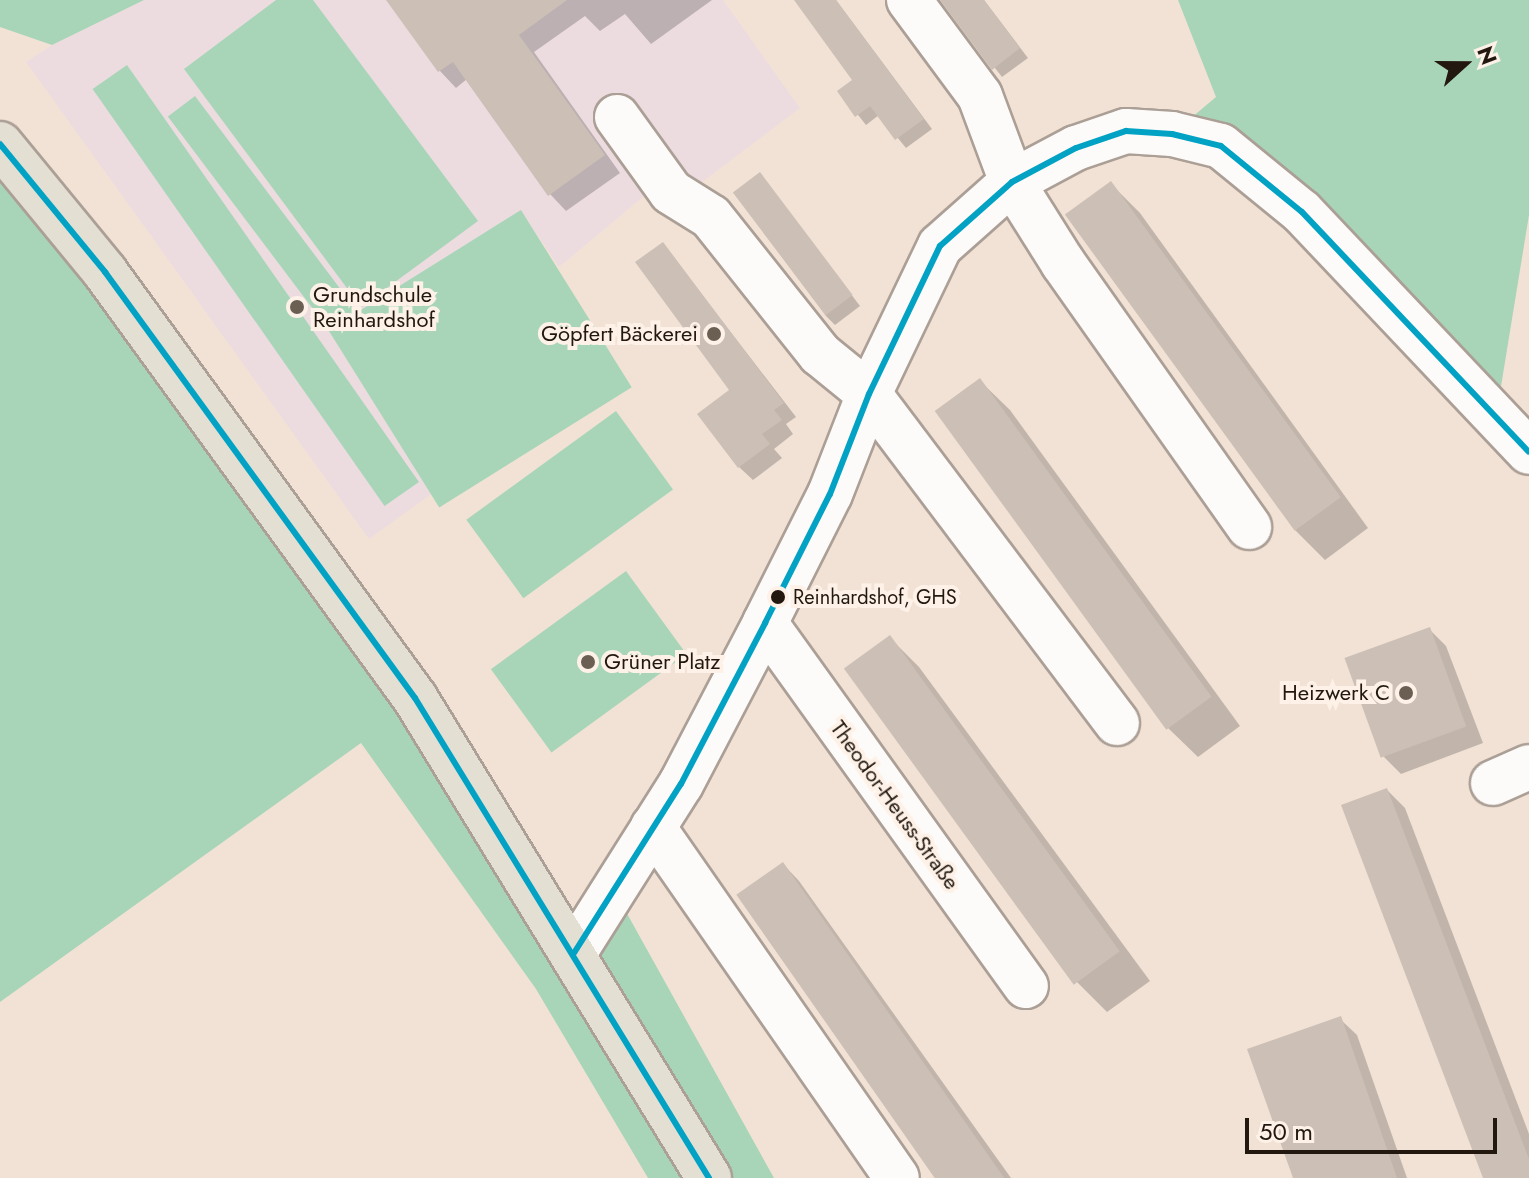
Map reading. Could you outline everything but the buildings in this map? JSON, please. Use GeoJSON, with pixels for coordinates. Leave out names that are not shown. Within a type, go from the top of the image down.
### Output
{"type":"FeatureCollection","features":[{"type":"Feature","properties":{"kind":"main road"},"geometry":{"type":"LineString","coordinates":[[0,144],[105,272],[415,698],[709,1178]]}},
{"type":"Feature","properties":{"kind":"street"},"geometry":{"type":"LineString","coordinates":[[909,0],[980,96],[1012,182],[1063,263],[1249,527]]}},
{"type":"Feature","properties":{"kind":"street"},"geometry":{"type":"LineString","coordinates":[[617,117],[671,192],[711,217],[820,354],[869,394],[1117,723]]}},
{"type":"Feature","properties":{"kind":"street"},"geometry":{"type":"LineString","coordinates":[[574,953],[681,784],[765,623],[830,494],[869,394],[940,246],[1012,182],[1076,148],[1126,131],[1172,134],[1221,146],[1302,212],[1529,452]]}},
{"type":"Feature","properties":{"kind":"street","name":"Theodor-Heuss-Straße"},"geometry":{"type":"LineString","coordinates":[[765,623],[1026,986]]}},
{"type":"Feature","properties":{"kind":"street"},"geometry":{"type":"LineString","coordinates":[[653,827],[897,1178]]}},
{"type":"Feature","properties":{"kind":"shaded area","name":"Grundschule Reinhardshof"},"geometry":{"type":"Polygon","coordinates":[[[144,0],[723,0],[800,108],[681,198],[662,181],[559,267],[521,211],[340,347],[434,492],[369,539],[26,62],[52,45],[144,0]]]}},
{"type":"Feature","properties":{"kind":"green space"},"geometry":{"type":"Polygon","coordinates":[[[0,0],[144,0],[52,45],[0,27],[0,0]]]}},
{"type":"Feature","properties":{"kind":"green space"},"geometry":{"type":"Polygon","coordinates":[[[276,0],[313,0],[478,221],[361,307],[184,69],[276,0]]]}},
{"type":"Feature","properties":{"kind":"green space"},"geometry":{"type":"Polygon","coordinates":[[[1178,0],[1529,0],[1529,215],[1496,417],[1302,212],[1172,134],[1216,97],[1178,0]]]}},
{"type":"Feature","properties":{"kind":"green space"},"geometry":{"type":"Polygon","coordinates":[[[127,65],[419,482],[385,506],[93,89],[127,65]]]}},
{"type":"Feature","properties":{"kind":"green space"},"geometry":{"type":"Polygon","coordinates":[[[195,96],[357,312],[330,332],[168,116],[195,96]]]}},
{"type":"Feature","properties":{"kind":"green space"},"geometry":{"type":"Polygon","coordinates":[[[0,144],[574,952],[615,892],[774,1178],[648,1178],[536,989],[361,743],[0,1002],[0,144]]]}},
{"type":"Feature","properties":{"kind":"green space"},"geometry":{"type":"Polygon","coordinates":[[[521,210],[632,387],[439,508],[328,330],[521,210]]]}},
{"type":"Feature","properties":{"kind":"green space"},"geometry":{"type":"Polygon","coordinates":[[[616,411],[673,489],[523,598],[466,520],[616,411]]]}},
{"type":"Feature","properties":{"kind":"green space","name":"Grüner Platz"},"geometry":{"type":"Polygon","coordinates":[[[626,571],[687,654],[551,752],[491,669],[626,571]]]}},
{"type":"Feature","properties":{"kind":"transit line"},"geometry":{"type":"LineString","coordinates":[[574,953],[681,784],[765,623],[830,494],[869,394],[940,246],[1012,182],[1076,148],[1126,131],[1172,134],[1221,146],[1302,212],[1529,452]]}},
{"type":"Feature","properties":{"kind":"transit line"},"geometry":{"type":"LineString","coordinates":[[0,144],[105,272],[415,698],[709,1178]]}},
{"type":"Feature","properties":{"kind":"place","name":"Grundschule Reinhardshof"},"geometry":{"type":"Point","coordinates":[297,307]}},
{"type":"Feature","properties":{"kind":"place","name":"Göpfert Bäckerei"},"geometry":{"type":"Point","coordinates":[714,334]}},
{"type":"Feature","properties":{"kind":"place","name":"Reinhardshof, GHS"},"geometry":{"type":"Point","coordinates":[778,597]}},
{"type":"Feature","properties":{"kind":"place","name":"Grüner Platz"},"geometry":{"type":"Point","coordinates":[588,662]}},
{"type":"Feature","properties":{"kind":"place","name":"Heizwerk C"},"geometry":{"type":"Point","coordinates":[1406,693]}}]}
